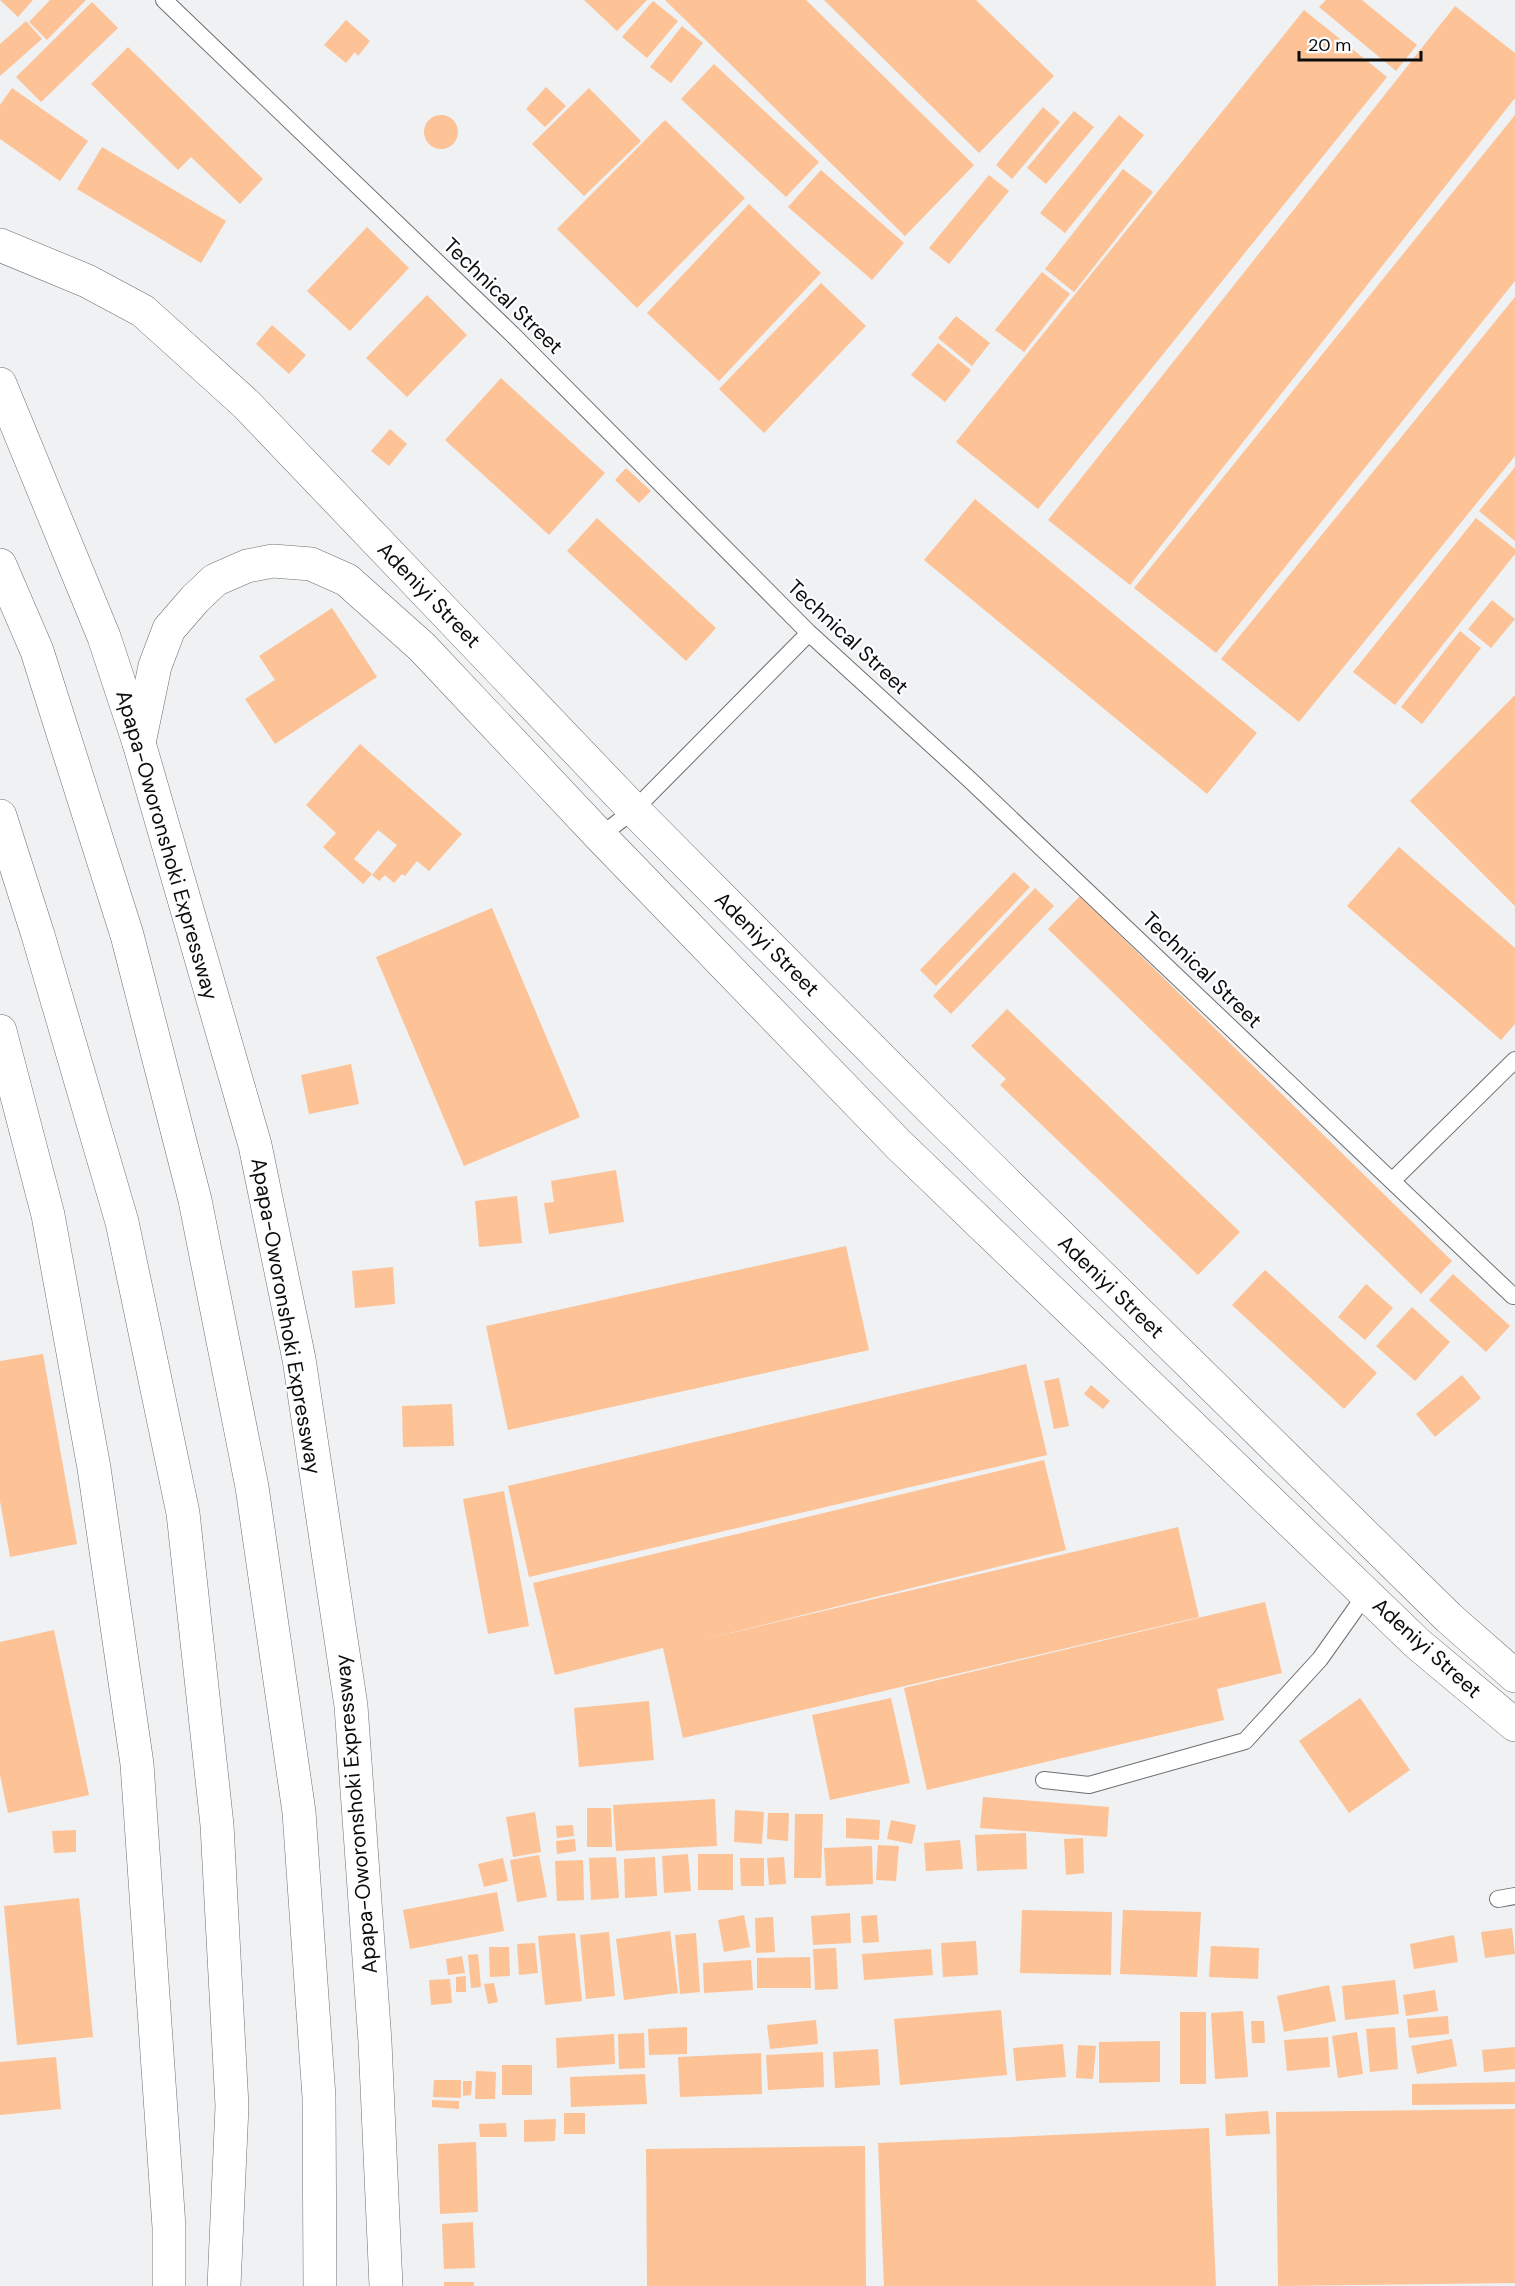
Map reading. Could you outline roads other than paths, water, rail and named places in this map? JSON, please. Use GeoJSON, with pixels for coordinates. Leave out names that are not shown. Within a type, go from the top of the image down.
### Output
{"type":"FeatureCollection","features":[{"type":"Feature","properties":{"kind":"main road","name":"Adeniyi Street"},"geometry":{"type":"LineString","coordinates":[[0,245],[87,280],[143,311],[246,404],[634,810],[932,1110],[1449,1618],[1515,1676]]}},
{"type":"Feature","properties":{"kind":"main road","name":"Apapa-Oworonshoki Expressway"},"geometry":{"type":"LineString","coordinates":[[0,384],[104,637],[139,743],[255,1145],[299,1359],[351,1706],[375,2042],[386,2286]]}},
{"type":"Feature","properties":{"kind":"main road","name":"Adeniyi Street"},"geometry":{"type":"LineString","coordinates":[[139,743],[155,666],[169,629],[215,580],[247,566],[273,561],[311,564],[346,580],[422,647],[600,836],[898,1144],[1418,1644],[1515,1725]]}},
{"type":"Feature","properties":{"kind":"main road"},"geometry":{"type":"LineString","coordinates":[[0,565],[37,651],[127,935],[195,1200],[252,1487],[299,1812],[319,2097],[320,2286]]}},
{"type":"Feature","properties":{"kind":"main road"},"geometry":{"type":"LineString","coordinates":[[0,816],[38,935],[122,1222],[183,1513],[217,1826],[232,2106],[224,2286]]}},
{"type":"Feature","properties":{"kind":"main road"},"geometry":{"type":"LineString","coordinates":[[0,1031],[48,1215],[94,1468],[137,1764],[169,2226],[169,2286]]}},
{"type":"Feature","properties":{"kind":"lane","name":"Technical Street"},"geometry":{"type":"LineString","coordinates":[[164,0],[512,334],[809,633],[977,787],[1512,1296]]}},
{"type":"Feature","properties":{"kind":"lane"},"geometry":{"type":"LineString","coordinates":[[600,836],[634,810],[809,633]]}},
{"type":"Feature","properties":{"kind":"lane"},"geometry":{"type":"LineString","coordinates":[[1392,1181],[1515,1060]]}},
{"type":"Feature","properties":{"kind":"lane"},"geometry":{"type":"LineString","coordinates":[[1044,1780],[1089,1785],[1245,1741],[1320,1659],[1366,1594]]}}]}
